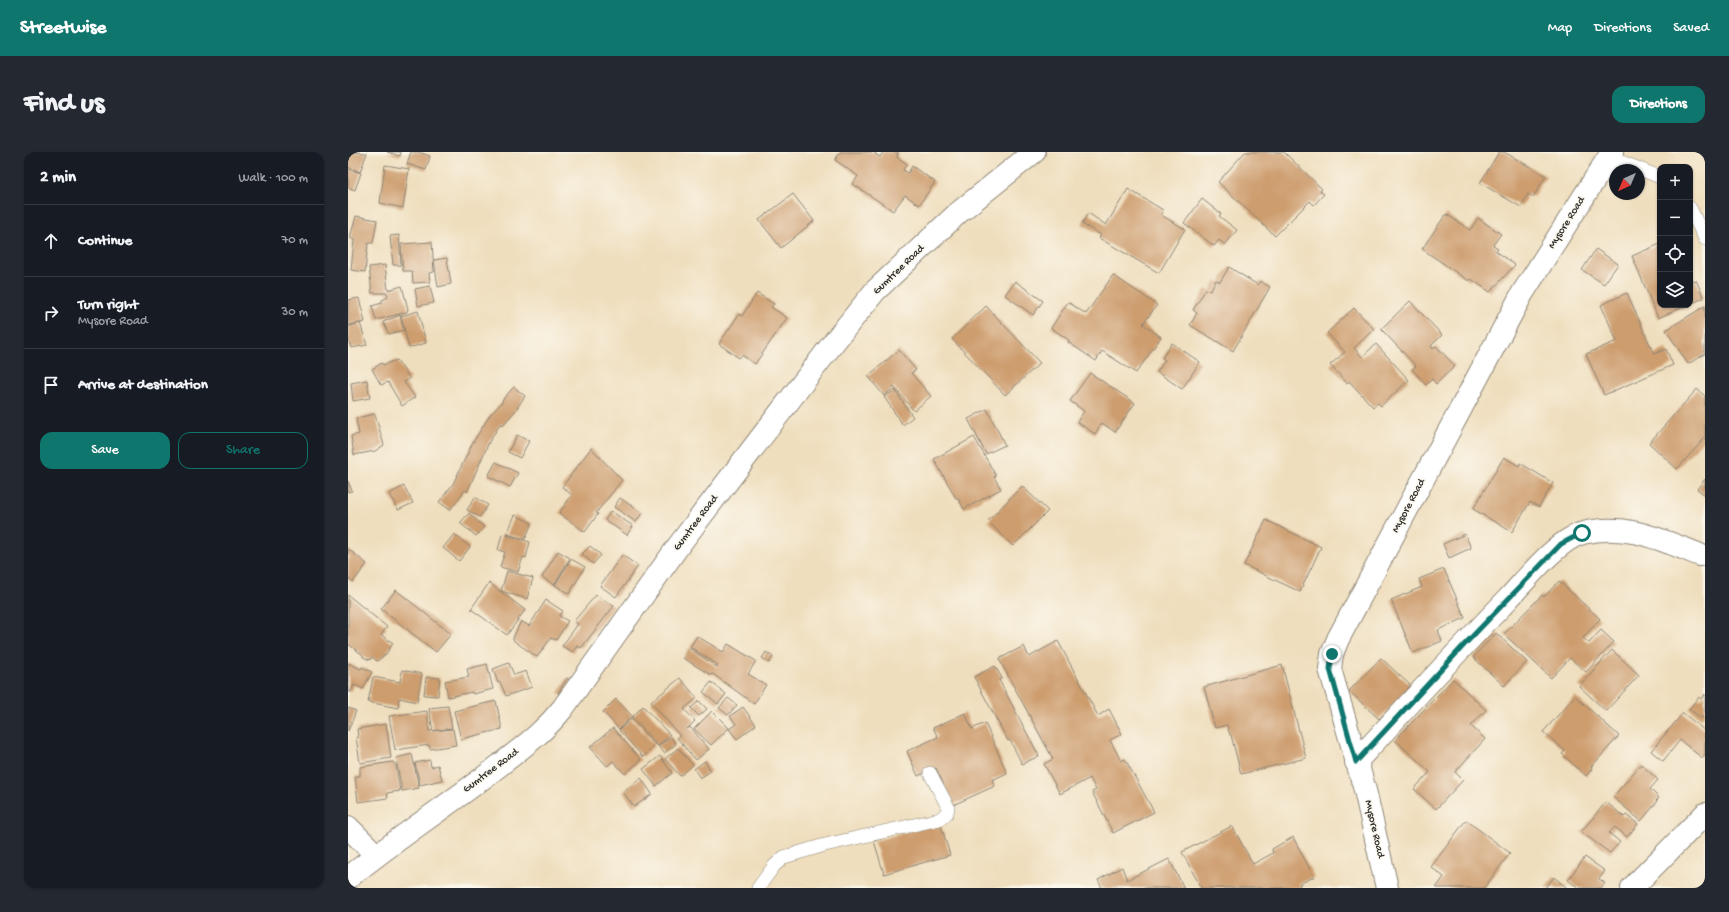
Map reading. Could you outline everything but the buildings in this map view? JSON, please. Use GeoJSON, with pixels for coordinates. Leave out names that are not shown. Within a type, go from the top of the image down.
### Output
{"type":"FeatureCollection","features":[{"type":"Feature","properties":{"kind":"street","name":"Gumtree Road"},"geometry":{"type":"LineString","coordinates":[[348,878],[376,855],[485,777],[547,728],[568,702],[679,546],[834,342],[875,292],[958,213],[1034,152]]}},
{"type":"Feature","properties":{"kind":"street","name":"Mysore Road"},"geometry":{"type":"LineString","coordinates":[[1387,888],[1365,790],[1330,669],[1332,654],[1338,639],[1522,294],[1610,154]]}},
{"type":"Feature","properties":{"kind":"street"},"geometry":{"type":"LineString","coordinates":[[1356,762],[1465,644],[1561,544],[1582,533],[1606,529],[1626,530],[1658,538],[1700,555]]}},
{"type":"Feature","properties":{"kind":"street"},"geometry":{"type":"LineString","coordinates":[[1632,888],[1705,814]]}},
{"type":"Feature","properties":{"kind":"street"},"geometry":{"type":"LineString","coordinates":[[348,827],[376,855]]}},
{"type":"Feature","properties":{"kind":"lane"},"geometry":{"type":"LineString","coordinates":[[1610,154],[1657,176]]}},
{"type":"Feature","properties":{"kind":"lane"},"geometry":{"type":"LineString","coordinates":[[1693,214],[1705,239]]}},
{"type":"Feature","properties":{"kind":"lane"},"geometry":{"type":"LineString","coordinates":[[758,888],[774,866],[784,857],[825,845],[940,819],[947,813],[948,807],[930,773]]}},
{"type":"Feature","properties":{"kind":"route"},"geometry":{"type":"LineString","coordinates":[[1332,654],[1330,669],[1356,762],[1406,706],[1561,544],[1582,533]]}}]}
